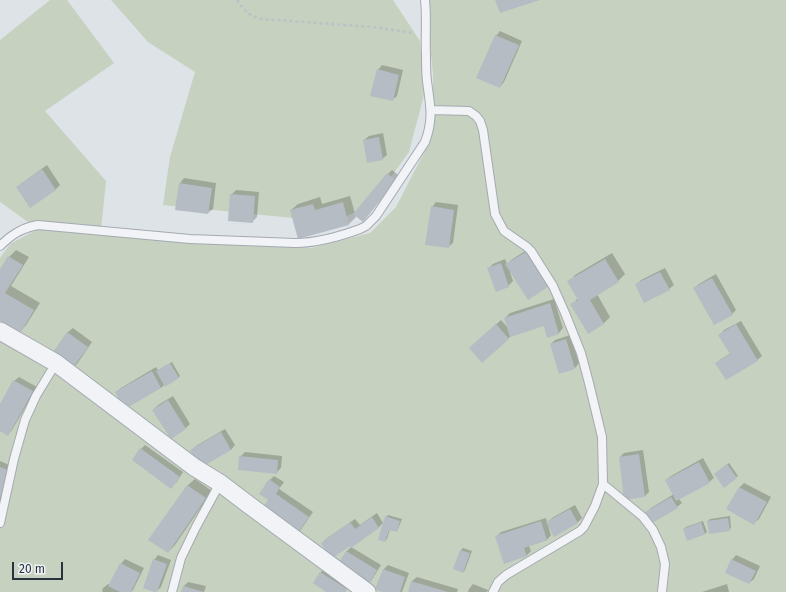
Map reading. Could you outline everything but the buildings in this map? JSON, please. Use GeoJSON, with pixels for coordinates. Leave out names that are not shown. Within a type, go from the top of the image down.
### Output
{"type":"FeatureCollection","features":[{"type":"Feature","properties":{"kind":"street"},"geometry":{"type":"LineString","coordinates":[[0,331],[56,363],[367,592]]}},
{"type":"Feature","properties":{"kind":"lane"},"geometry":{"type":"LineString","coordinates":[[0,246],[10,236],[20,230],[38,225],[190,239],[295,243],[315,242],[354,232],[366,226],[376,216],[425,142],[429,132],[431,110],[427,80],[425,0]]}},
{"type":"Feature","properties":{"kind":"lane"},"geometry":{"type":"LineString","coordinates":[[431,110],[469,111],[480,121],[483,130],[495,214],[504,231],[531,251],[553,286],[580,353],[602,437],[603,484],[595,506],[584,527],[580,531],[506,575],[498,582],[493,592]]}},
{"type":"Feature","properties":{"kind":"lane"},"geometry":{"type":"LineString","coordinates":[[0,523],[14,459],[25,420],[36,396],[56,363]]}},
{"type":"Feature","properties":{"kind":"lane"},"geometry":{"type":"LineString","coordinates":[[172,592],[181,558],[220,483]]}},
{"type":"Feature","properties":{"kind":"lane"},"geometry":{"type":"LineString","coordinates":[[603,484],[643,517],[654,530],[661,547],[665,564],[662,592]]}},
{"type":"Feature","properties":{"kind":"path"},"geometry":{"type":"LineString","coordinates":[[237,0],[249,15],[255,18],[372,27],[425,35]]}},
{"type":"Feature","properties":{"kind":"green space"},"geometry":{"type":"Polygon","coordinates":[[[50,0],[67,0],[114,63],[45,111],[106,181],[101,229],[311,248],[370,233],[396,207],[432,137],[433,75],[426,0],[786,0],[786,592],[0,592],[0,258],[10,244],[38,229],[0,202],[0,40],[50,0]]]}},
{"type":"Feature","properties":{"kind":"green space"},"geometry":{"type":"Polygon","coordinates":[[[111,0],[393,0],[420,41],[424,95],[409,152],[370,206],[333,222],[163,205],[170,157],[195,72],[148,42],[111,0]]]}}]}
